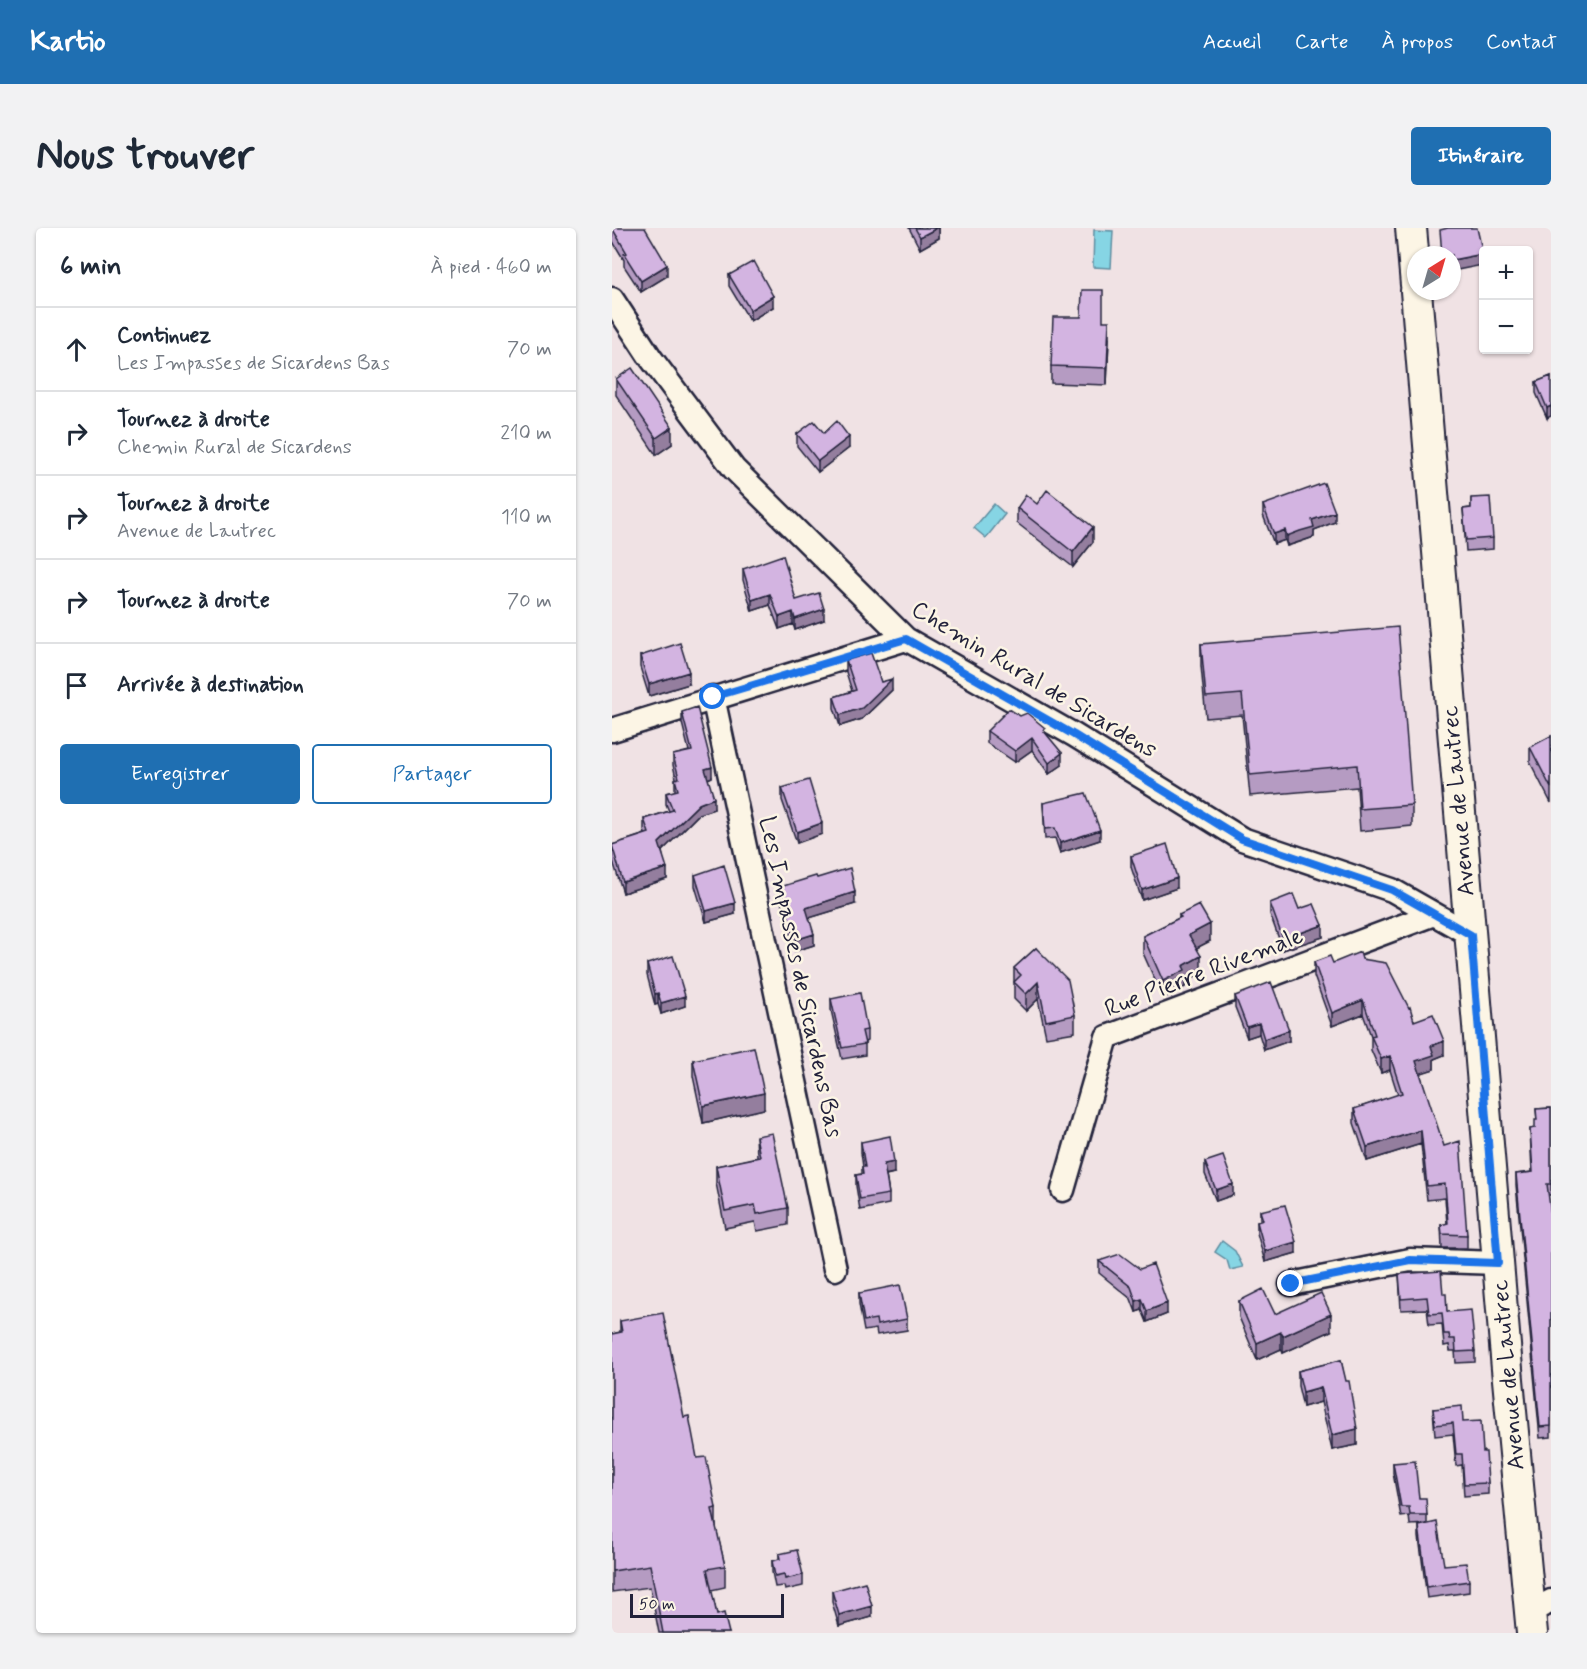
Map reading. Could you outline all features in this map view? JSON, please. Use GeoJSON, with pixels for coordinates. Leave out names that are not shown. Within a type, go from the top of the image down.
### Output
{"type":"FeatureCollection","features":[{"type":"Feature","properties":{"kind":"main road"},"geometry":{"type":"LineString","coordinates":[[1411,228],[1413,246]]}},
{"type":"Feature","properties":{"kind":"main road","name":"Avenue de Lautrec"},"geometry":{"type":"LineString","coordinates":[[1417,300],[1498,1263],[1538,1614]]}},
{"type":"Feature","properties":{"kind":"street","name":"Chemin Rural de Sicardens"},"geometry":{"type":"LineString","coordinates":[[612,300],[650,357],[734,469],[906,639],[1074,735],[1242,839],[1392,890],[1471,935]]}},
{"type":"Feature","properties":{"kind":"street"},"geometry":{"type":"LineString","coordinates":[[612,730],[906,639]]}},
{"type":"Feature","properties":{"kind":"street","name":"Les Impasses de Sicardens Bas"},"geometry":{"type":"LineString","coordinates":[[713,697],[835,1269]]}},
{"type":"Feature","properties":{"kind":"street","name":"Rue Pierre Rivemale"},"geometry":{"type":"LineString","coordinates":[[1063,1190],[1107,1037],[1434,914]]}},
{"type":"Feature","properties":{"kind":"street"},"geometry":{"type":"LineString","coordinates":[[1291,1284],[1410,1260],[1498,1263]]}},
{"type":"Feature","properties":{"kind":"water"},"geometry":{"type":"Polygon","coordinates":[[[1094,230],[1113,231],[1111,268],[1093,267],[1094,230]]]}},
{"type":"Feature","properties":{"kind":"water"},"geometry":{"type":"Polygon","coordinates":[[[994,504],[1005,514],[986,538],[974,528],[994,504]]]}},
{"type":"Feature","properties":{"kind":"water"},"geometry":{"type":"Polygon","coordinates":[[[1222,1241],[1235,1251],[1243,1267],[1230,1270],[1227,1260],[1215,1252],[1222,1241]]]}},
{"type":"Feature","properties":{"kind":"building"},"geometry":{"type":"Polygon","coordinates":[[[612,228],[645,228],[667,265],[641,281],[624,254],[627,253],[612,228]]]}},
{"type":"Feature","properties":{"kind":"building"},"geometry":{"type":"Polygon","coordinates":[[[915,228],[937,228],[920,237],[915,228]]]}},
{"type":"Feature","properties":{"kind":"building"},"geometry":{"type":"Polygon","coordinates":[[[1477,228],[1481,246],[1479,246],[1479,255],[1461,258],[1461,246],[1441,246],[1440,230],[1477,228]]]}},
{"type":"Feature","properties":{"kind":"building"},"geometry":{"type":"Polygon","coordinates":[[[754,261],[773,296],[750,310],[729,275],[754,261]]]}},
{"type":"Feature","properties":{"kind":"building"},"geometry":{"type":"Polygon","coordinates":[[[1082,290],[1103,290],[1103,321],[1109,321],[1107,368],[1051,366],[1053,317],[1081,317],[1082,290]]]}},
{"type":"Feature","properties":{"kind":"building"},"geometry":{"type":"Polygon","coordinates":[[[632,368],[672,427],[656,438],[616,379],[632,368]]]}},
{"type":"Feature","properties":{"kind":"building"},"geometry":{"type":"Polygon","coordinates":[[[1551,376],[1551,406],[1547,408],[1536,382],[1551,376]]]}},
{"type":"Feature","properties":{"kind":"building"},"geometry":{"type":"Polygon","coordinates":[[[814,421],[824,433],[837,421],[849,437],[818,461],[797,434],[814,421]]]}},
{"type":"Feature","properties":{"kind":"building"},"geometry":{"type":"Polygon","coordinates":[[[1324,483],[1335,512],[1312,520],[1314,527],[1287,536],[1285,530],[1274,534],[1263,505],[1324,483]]]}},
{"type":"Feature","properties":{"kind":"building"},"geometry":{"type":"Polygon","coordinates":[[[1047,490],[1093,527],[1073,552],[1017,508],[1026,495],[1037,504],[1047,490]]]}},
{"type":"Feature","properties":{"kind":"building"},"geometry":{"type":"Polygon","coordinates":[[[1490,497],[1493,538],[1466,540],[1463,509],[1471,508],[1471,498],[1490,497]]]}},
{"type":"Feature","properties":{"kind":"building"},"geometry":{"type":"Polygon","coordinates":[[[783,555],[796,600],[819,593],[824,609],[795,619],[793,612],[779,617],[770,594],[752,600],[743,569],[783,555]]]}},
{"type":"Feature","properties":{"kind":"building"},"geometry":{"type":"Polygon","coordinates":[[[1398,627],[1412,805],[1360,809],[1357,765],[1250,775],[1242,694],[1206,697],[1201,644],[1398,627]]]}},
{"type":"Feature","properties":{"kind":"building"},"geometry":{"type":"Polygon","coordinates":[[[680,643],[689,672],[649,684],[640,656],[680,643]]]}},
{"type":"Feature","properties":{"kind":"building"},"geometry":{"type":"Polygon","coordinates":[[[871,653],[881,682],[892,679],[862,708],[840,715],[834,697],[856,690],[846,660],[871,653]]]}},
{"type":"Feature","properties":{"kind":"building"},"geometry":{"type":"Polygon","coordinates":[[[697,707],[712,767],[705,769],[714,798],[699,804],[659,843],[667,868],[623,882],[612,845],[649,833],[644,819],[673,810],[666,793],[678,790],[675,779],[679,778],[673,755],[692,751],[682,712],[697,707]]]}},
{"type":"Feature","properties":{"kind":"building"},"geometry":{"type":"Polygon","coordinates":[[[1009,709],[1020,716],[1027,713],[1045,728],[1043,730],[1062,753],[1049,763],[1032,738],[1015,751],[987,731],[1009,709]]]}},
{"type":"Feature","properties":{"kind":"building"},"geometry":{"type":"Polygon","coordinates":[[[1551,736],[1551,788],[1530,747],[1551,736]]]}},
{"type":"Feature","properties":{"kind":"building"},"geometry":{"type":"Polygon","coordinates":[[[809,780],[822,823],[797,832],[782,788],[809,780]]]}},
{"type":"Feature","properties":{"kind":"building"},"geometry":{"type":"Polygon","coordinates":[[[1086,793],[1100,830],[1060,843],[1055,828],[1045,829],[1043,803],[1086,793]]]}},
{"type":"Feature","properties":{"kind":"building"},"geometry":{"type":"Polygon","coordinates":[[[1167,844],[1177,878],[1142,890],[1131,856],[1167,844]]]}},
{"type":"Feature","properties":{"kind":"building"},"geometry":{"type":"Polygon","coordinates":[[[724,865],[735,903],[706,911],[695,875],[724,865]]]}},
{"type":"Feature","properties":{"kind":"building"},"geometry":{"type":"Polygon","coordinates":[[[850,868],[855,892],[806,908],[814,934],[795,940],[780,887],[850,868]]]}},
{"type":"Feature","properties":{"kind":"building"},"geometry":{"type":"Polygon","coordinates":[[[1293,894],[1299,909],[1314,904],[1323,925],[1283,939],[1270,903],[1293,894]]]}},
{"type":"Feature","properties":{"kind":"building"},"geometry":{"type":"Polygon","coordinates":[[[1199,905],[1210,924],[1189,935],[1201,956],[1183,966],[1185,970],[1163,981],[1143,936],[1199,905]]]}},
{"type":"Feature","properties":{"kind":"building"},"geometry":{"type":"Polygon","coordinates":[[[1036,948],[1068,980],[1075,1015],[1046,1021],[1038,982],[1026,994],[1014,982],[1021,975],[1014,968],[1036,948]]]}},
{"type":"Feature","properties":{"kind":"building"},"geometry":{"type":"Polygon","coordinates":[[[1360,952],[1362,959],[1386,963],[1410,1007],[1414,1021],[1433,1014],[1444,1041],[1431,1046],[1434,1055],[1416,1061],[1444,1146],[1460,1141],[1467,1235],[1442,1234],[1441,1225],[1448,1223],[1445,1184],[1427,1186],[1421,1130],[1367,1147],[1354,1109],[1402,1093],[1390,1056],[1381,1059],[1371,1036],[1375,1035],[1363,1000],[1332,1013],[1314,962],[1330,956],[1333,963],[1360,952]]]}},
{"type":"Feature","properties":{"kind":"building"},"geometry":{"type":"Polygon","coordinates":[[[673,956],[685,996],[661,1003],[658,993],[655,994],[647,964],[673,956]]]}},
{"type":"Feature","properties":{"kind":"building"},"geometry":{"type":"Polygon","coordinates":[[[1271,982],[1289,1030],[1264,1039],[1259,1023],[1247,1027],[1235,996],[1271,982]]]}},
{"type":"Feature","properties":{"kind":"building"},"geometry":{"type":"Polygon","coordinates":[[[860,993],[867,1030],[862,1031],[865,1044],[842,1048],[831,999],[860,993]]]}},
{"type":"Feature","properties":{"kind":"building"},"geometry":{"type":"Polygon","coordinates":[[[754,1047],[764,1093],[703,1106],[693,1060],[754,1047]]]}},
{"type":"Feature","properties":{"kind":"building"},"geometry":{"type":"Polygon","coordinates":[[[1551,1108],[1551,1184],[1547,1184],[1551,1215],[1551,1426],[1540,1427],[1516,1174],[1533,1172],[1530,1129],[1535,1128],[1536,1109],[1551,1108]]]}},
{"type":"Feature","properties":{"kind":"building"},"geometry":{"type":"Polygon","coordinates":[[[772,1133],[788,1208],[757,1214],[755,1205],[725,1211],[716,1166],[760,1157],[756,1136],[772,1133]]]}},
{"type":"Feature","properties":{"kind":"building"},"geometry":{"type":"Polygon","coordinates":[[[890,1136],[894,1162],[884,1164],[889,1194],[860,1199],[856,1175],[863,1174],[862,1167],[865,1167],[861,1142],[890,1136]]]}},
{"type":"Feature","properties":{"kind":"building"},"geometry":{"type":"Polygon","coordinates":[[[1223,1156],[1233,1184],[1216,1190],[1205,1162],[1223,1156]]]}},
{"type":"Feature","properties":{"kind":"building"},"geometry":{"type":"Polygon","coordinates":[[[1285,1205],[1296,1242],[1265,1251],[1257,1222],[1263,1220],[1260,1211],[1285,1205]]]}},
{"type":"Feature","properties":{"kind":"building"},"geometry":{"type":"Polygon","coordinates":[[[1120,1254],[1140,1269],[1153,1264],[1167,1303],[1147,1311],[1142,1299],[1136,1301],[1131,1287],[1099,1261],[1120,1254]]]}},
{"type":"Feature","properties":{"kind":"building"},"geometry":{"type":"Polygon","coordinates":[[[1441,1271],[1447,1312],[1471,1310],[1475,1351],[1456,1352],[1455,1339],[1450,1339],[1449,1334],[1444,1334],[1442,1313],[1429,1314],[1427,1297],[1401,1299],[1399,1274],[1441,1271]]]}},
{"type":"Feature","properties":{"kind":"building"},"geometry":{"type":"Polygon","coordinates":[[[900,1285],[907,1319],[877,1325],[876,1319],[864,1321],[859,1293],[900,1285]]]}},
{"type":"Feature","properties":{"kind":"building"},"geometry":{"type":"Polygon","coordinates":[[[1263,1289],[1275,1314],[1321,1293],[1331,1314],[1283,1336],[1281,1332],[1257,1343],[1239,1301],[1263,1289]]]}},
{"type":"Feature","properties":{"kind":"building"},"geometry":{"type":"Polygon","coordinates":[[[663,1313],[684,1417],[689,1416],[697,1458],[706,1457],[716,1508],[712,1509],[725,1566],[707,1569],[717,1615],[724,1613],[729,1633],[663,1633],[650,1565],[612,1571],[612,1334],[622,1332],[620,1321],[663,1313]]]}},
{"type":"Feature","properties":{"kind":"building"},"geometry":{"type":"Polygon","coordinates":[[[1341,1360],[1346,1381],[1349,1381],[1357,1429],[1332,1435],[1321,1387],[1303,1392],[1298,1371],[1341,1360]]]}},
{"type":"Feature","properties":{"kind":"building"},"geometry":{"type":"Polygon","coordinates":[[[1462,1406],[1463,1422],[1481,1421],[1488,1483],[1464,1484],[1462,1454],[1456,1454],[1453,1423],[1435,1425],[1433,1409],[1462,1406]]]}},
{"type":"Feature","properties":{"kind":"building"},"geometry":{"type":"Polygon","coordinates":[[[1415,1461],[1419,1498],[1426,1498],[1427,1515],[1410,1515],[1409,1507],[1401,1507],[1393,1463],[1415,1461]]]}},
{"type":"Feature","properties":{"kind":"building"},"geometry":{"type":"Polygon","coordinates":[[[1437,1522],[1444,1565],[1466,1563],[1469,1581],[1427,1587],[1419,1526],[1437,1522]]]}},
{"type":"Feature","properties":{"kind":"building"},"geometry":{"type":"Polygon","coordinates":[[[797,1550],[803,1575],[785,1579],[784,1574],[775,1576],[772,1561],[780,1559],[779,1554],[797,1550]]]}},
{"type":"Feature","properties":{"kind":"building"},"geometry":{"type":"Polygon","coordinates":[[[865,1582],[872,1606],[839,1615],[832,1591],[865,1582]]]}},
{"type":"Feature","properties":{"kind":"route"},"geometry":{"type":"LineString","coordinates":[[713,697],[906,639],[1074,735],[1242,839],[1392,890],[1471,935],[1498,1263],[1410,1260],[1291,1284]]}}]}
